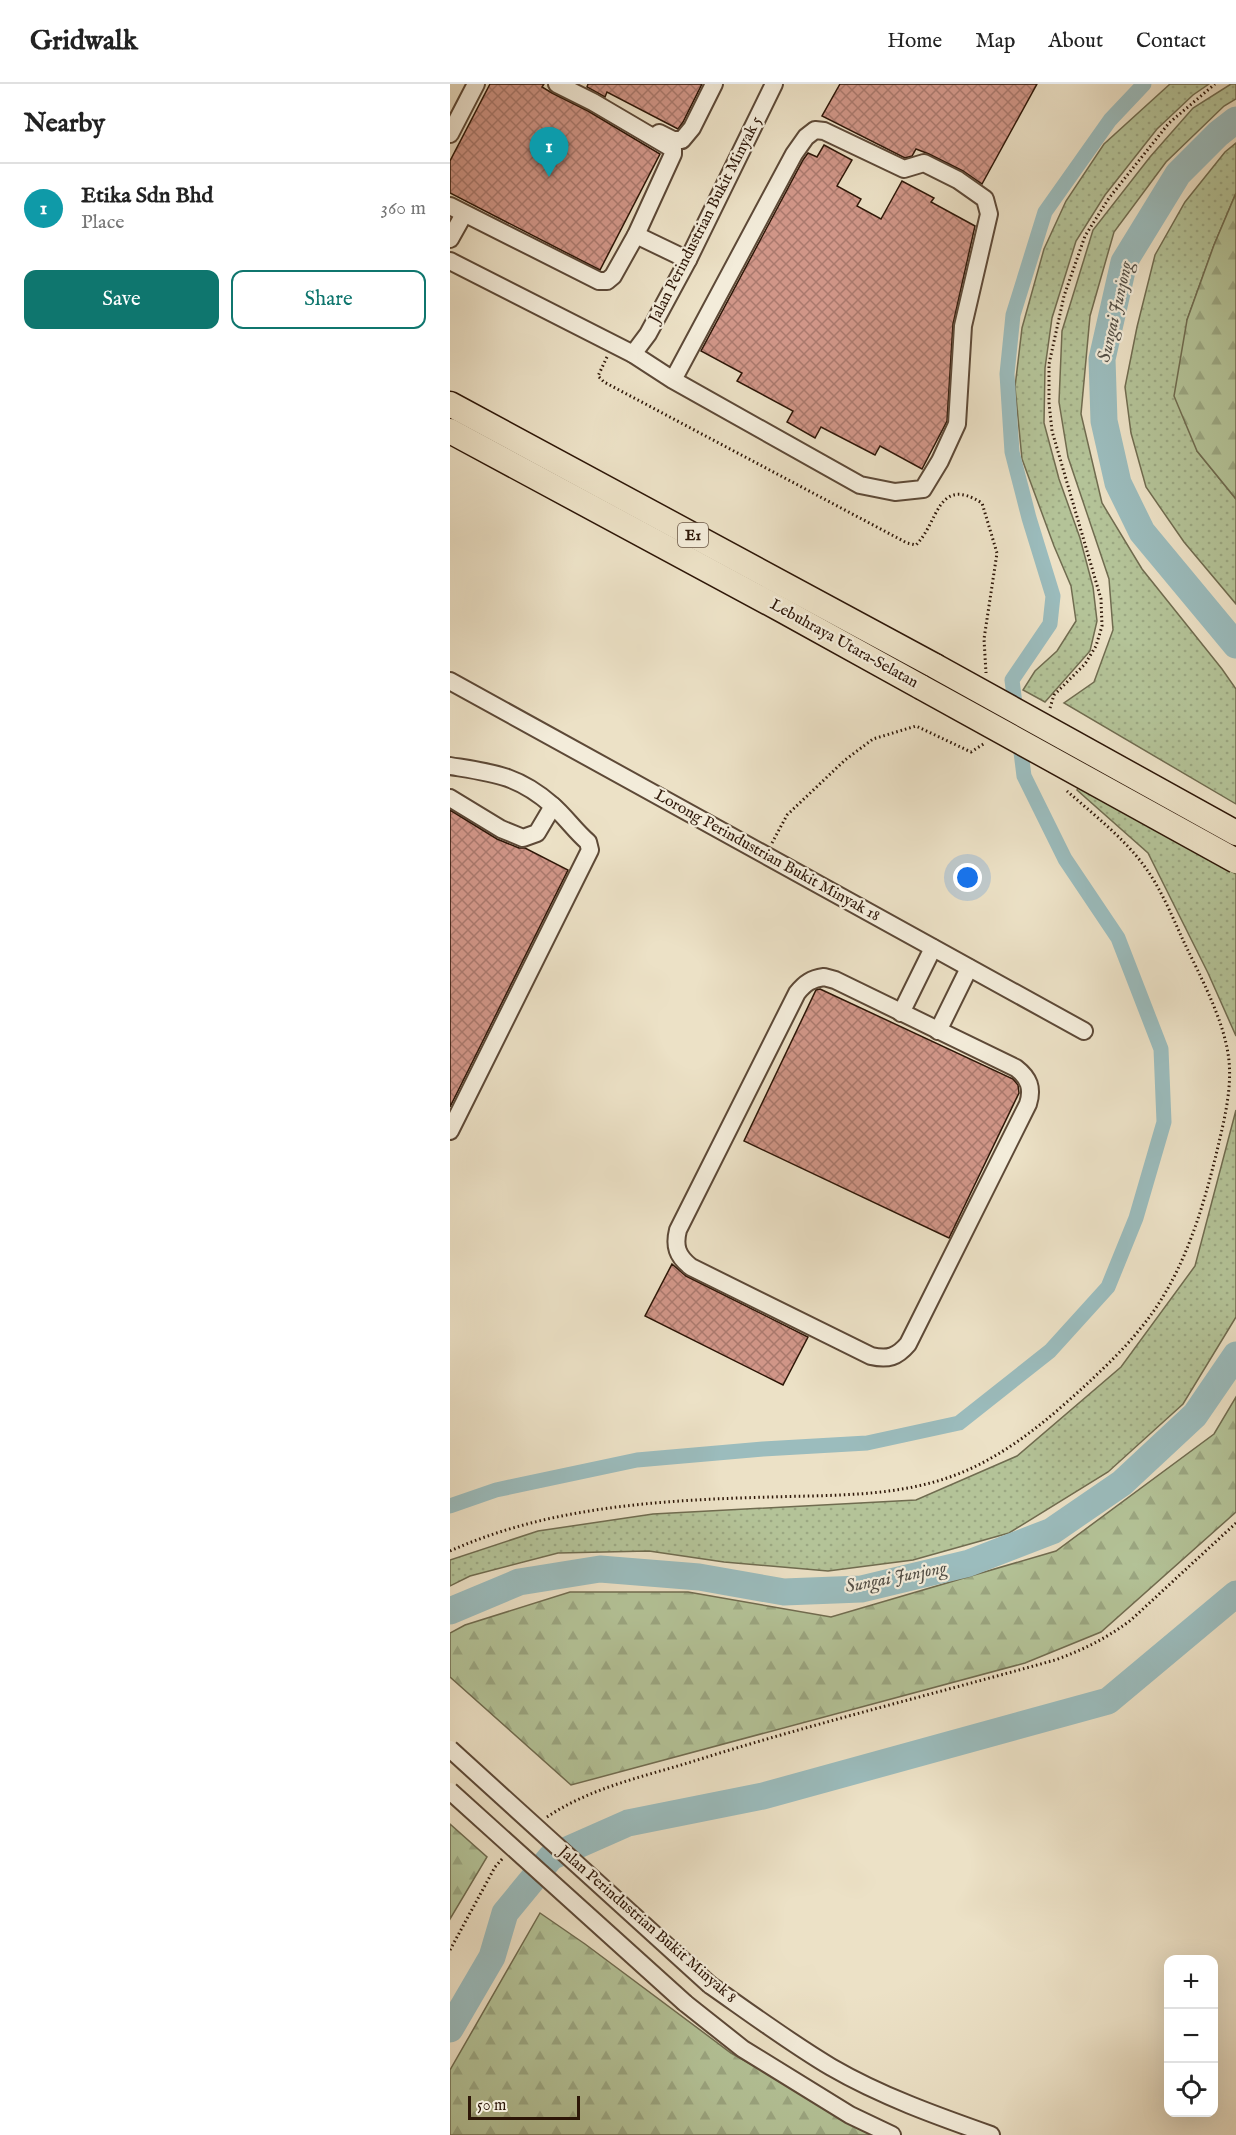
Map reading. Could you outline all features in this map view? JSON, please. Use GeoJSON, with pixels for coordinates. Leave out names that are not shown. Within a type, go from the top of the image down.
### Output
{"type":"FeatureCollection","features":[{"type":"Feature","properties":{"kind":"highway","name":"Lebuhraya Utara–Selatan"},"geometry":{"type":"LineString","coordinates":[[450,404],[935,666],[1236,832]]}},
{"type":"Feature","properties":{"kind":"highway","name":"Lebuhraya Utara–Selatan"},"geometry":{"type":"LineString","coordinates":[[450,431],[782,610],[1236,861]]}},
{"type":"Feature","properties":{"kind":"street"},"geometry":{"type":"LineString","coordinates":[[450,134],[476,84]]}},
{"type":"Feature","properties":{"kind":"street"},"geometry":{"type":"LineString","coordinates":[[450,239],[457,210],[599,282],[607,281],[613,276],[636,235],[673,154],[673,149],[557,84]]}},
{"type":"Feature","properties":{"kind":"street"},"geometry":{"type":"LineString","coordinates":[[561,84],[673,140],[682,140],[692,128],[714,84]]}},
{"type":"Feature","properties":{"kind":"street","name":"Jalan Perindustrian Bukit Minyak 5"},"geometry":{"type":"LineString","coordinates":[[633,354],[648,334],[688,260],[774,84]]}},
{"type":"Feature","properties":{"kind":"street"},"geometry":{"type":"LineString","coordinates":[[450,261],[614,343],[673,380],[860,485],[895,492],[923,489],[940,461],[957,424],[963,326],[989,214],[985,199],[958,180],[924,163],[904,170],[824,131],[815,130],[806,137],[794,154],[673,380]]}},
{"type":"Feature","properties":{"kind":"street"},"geometry":{"type":"LineString","coordinates":[[636,235],[688,260]]}},
{"type":"Feature","properties":{"kind":"street","name":"Lorong Perindustrian Bukit Minyak 18"},"geometry":{"type":"LineString","coordinates":[[451,684],[1083,1031]]}},
{"type":"Feature","properties":{"kind":"street"},"geometry":{"type":"LineString","coordinates":[[450,766],[514,779],[553,806],[588,842],[591,850],[450,1131]]}},
{"type":"Feature","properties":{"kind":"street"},"geometry":{"type":"LineString","coordinates":[[450,798],[501,829],[523,838],[537,833],[553,806]]}},
{"type":"Feature","properties":{"kind":"street"},"geometry":{"type":"LineString","coordinates":[[901,1013],[933,948]]}},
{"type":"Feature","properties":{"kind":"street"},"geometry":{"type":"LineString","coordinates":[[938,1031],[969,968]]}},
{"type":"Feature","properties":{"kind":"street"},"geometry":{"type":"LineString","coordinates":[[824,977],[835,980],[938,1031],[1016,1068],[1024,1074],[1031,1094],[908,1344],[901,1352],[892,1358],[882,1359],[871,1356],[691,1267],[682,1260],[675,1240],[797,993],[804,984],[824,977]]}},
{"type":"Feature","properties":{"kind":"street","name":"Jalan Perindustrian Bukit Minyak 8"},"geometry":{"type":"LineString","coordinates":[[450,1749],[710,1985],[777,2033],[833,2068],[918,2109],[984,2134]]}},
{"type":"Feature","properties":{"kind":"street","name":"Jalan Perindustrian Bukit Minyak 8"},"geometry":{"type":"LineString","coordinates":[[450,1791],[685,2003],[743,2049],[850,2115],[892,2135]]}},
{"type":"Feature","properties":{"kind":"path"},"geometry":{"type":"LineString","coordinates":[[1051,716],[1050,705],[1054,695],[1085,664],[1096,646],[1102,626],[1101,599],[1052,431],[1049,364],[1064,296],[1084,236],[1109,198],[1168,123],[1215,84]]}},
{"type":"Feature","properties":{"kind":"path"},"geometry":{"type":"LineString","coordinates":[[614,343],[598,376],[604,382],[894,534],[907,543],[916,545],[923,538],[943,501],[954,495],[968,495],[982,503],[997,553],[984,639],[986,680]]}},
{"type":"Feature","properties":{"kind":"path"},"geometry":{"type":"LineString","coordinates":[[765,855],[787,815],[845,760],[873,739],[916,726],[971,752],[990,740]]}},
{"type":"Feature","properties":{"kind":"path"},"geometry":{"type":"LineString","coordinates":[[450,1551],[478,1538],[520,1525],[586,1512],[688,1499],[858,1494],[910,1489],[951,1477],[992,1457],[1031,1432],[1073,1396],[1141,1328],[1166,1293],[1193,1235],[1221,1132],[1229,1092],[1229,1059],[1225,1038],[1210,999],[1165,901],[1147,869],[1128,847],[1067,791]]}},
{"type":"Feature","properties":{"kind":"path"},"geometry":{"type":"LineString","coordinates":[[543,1820],[561,1808],[598,1791],[721,1752],[1044,1663],[1079,1651],[1113,1634],[1131,1620],[1236,1523]]}},
{"type":"Feature","properties":{"kind":"path"},"geometry":{"type":"LineString","coordinates":[[450,1950],[495,1867],[503,1858]]}},
{"type":"Feature","properties":{"kind":"green space"},"geometry":{"type":"Polygon","coordinates":[[[1170,84],[1209,84],[1193,95],[1157,129],[1105,195],[1076,241],[1052,318],[1045,368],[1044,423],[1059,479],[1080,538],[1093,587],[1097,621],[1090,651],[1045,702],[1023,690],[1035,671],[1057,651],[1076,621],[1071,586],[1022,459],[1015,387],[1022,328],[1044,249],[1066,201],[1104,144],[1170,84]]]}},
{"type":"Feature","properties":{"kind":"green space"},"geometry":{"type":"Polygon","coordinates":[[[1231,84],[1236,84],[1236,99],[1224,106],[1166,162],[1114,232],[1090,316],[1081,414],[1102,503],[1142,569],[1236,689],[1236,804],[1064,703],[1094,682],[1113,630],[1109,579],[1068,457],[1059,402],[1062,331],[1093,230],[1150,157],[1193,108],[1231,84]]]}},
{"type":"Feature","properties":{"kind":"green space"},"geometry":{"type":"Polygon","coordinates":[[[1236,143],[1236,193],[1214,245],[1187,320],[1197,451],[1236,499],[1236,604],[1184,542],[1146,487],[1131,433],[1125,387],[1155,255],[1185,202],[1225,152],[1236,143]]]}},
{"type":"Feature","properties":{"kind":"green space"},"geometry":{"type":"Polygon","coordinates":[[[1236,193],[1236,499],[1197,451],[1174,396],[1187,320],[1214,245],[1236,193]]]}},
{"type":"Feature","properties":{"kind":"green space"},"geometry":{"type":"Polygon","coordinates":[[[1079,785],[1236,874],[1236,1036],[1208,973],[1148,853],[1077,790],[1079,785]]]}},
{"type":"Feature","properties":{"kind":"green space"},"geometry":{"type":"Polygon","coordinates":[[[1236,1110],[1236,1317],[1183,1404],[1108,1472],[1009,1533],[913,1560],[828,1571],[724,1562],[649,1551],[558,1553],[470,1576],[450,1586],[450,1560],[538,1531],[653,1514],[916,1500],[1017,1456],[1121,1367],[1195,1266],[1236,1110]]]}},
{"type":"Feature","properties":{"kind":"green space"},"geometry":{"type":"Polygon","coordinates":[[[1236,1397],[1236,1512],[1101,1632],[1025,1663],[571,1785],[450,1677],[450,1633],[465,1625],[570,1592],[688,1592],[831,1617],[1056,1551],[1214,1434],[1236,1397]]]}},
{"type":"Feature","properties":{"kind":"green space"},"geometry":{"type":"Polygon","coordinates":[[[450,1824],[487,1857],[450,1919],[450,1824]]]}},
{"type":"Feature","properties":{"kind":"green space"},"geometry":{"type":"Polygon","coordinates":[[[540,1913],[731,2053],[877,2135],[450,2135],[450,2070],[540,1913]]]}},
{"type":"Feature","properties":{"kind":"building"},"geometry":{"type":"Polygon","coordinates":[[[490,84],[544,84],[542,87],[588,111],[660,154],[600,270],[450,193],[450,161],[490,84]]]}},
{"type":"Feature","properties":{"kind":"building"},"geometry":{"type":"Polygon","coordinates":[[[588,84],[702,84],[678,129],[607,92],[605,97],[587,87],[588,84]]]}},
{"type":"Feature","properties":{"kind":"building"},"geometry":{"type":"Polygon","coordinates":[[[840,84],[1037,84],[982,184],[963,171],[929,154],[916,149],[912,156],[905,158],[822,116],[840,84]]]}},
{"type":"Feature","properties":{"kind":"building"},"geometry":{"type":"Polygon","coordinates":[[[824,145],[852,160],[837,186],[861,199],[857,206],[881,219],[902,181],[934,198],[931,202],[975,226],[953,324],[947,421],[922,469],[880,446],[875,455],[821,427],[815,438],[787,422],[793,411],[737,381],[742,373],[701,351],[803,160],[808,153],[817,157],[824,145]]]}},
{"type":"Feature","properties":{"kind":"building"},"geometry":{"type":"Polygon","coordinates":[[[450,810],[497,839],[519,848],[525,848],[568,870],[450,1107],[450,810]]]}},
{"type":"Feature","properties":{"kind":"building"},"geometry":{"type":"Polygon","coordinates":[[[820,989],[1013,1079],[1018,1085],[1019,1093],[949,1238],[744,1141],[816,990],[820,989]]]}},
{"type":"Feature","properties":{"kind":"building"},"geometry":{"type":"Polygon","coordinates":[[[672,1264],[686,1276],[808,1337],[783,1385],[645,1316],[672,1264]]]}},
{"type":"Feature","properties":{"kind":"waterway"},"geometry":{"type":"LineString","coordinates":[[450,1506],[496,1490],[637,1460],[867,1443],[959,1423],[1050,1351],[1108,1287],[1136,1218],[1164,1122],[1161,1049],[1118,938],[1065,859],[1024,776],[1012,680],[1050,624],[1053,596],[1012,452],[1007,374],[1013,315],[1045,212],[1110,120],[1144,84]]}},
{"type":"Feature","properties":{"kind":"waterway","name":"Sungai Junjong"},"geometry":{"type":"LineString","coordinates":[[1236,120],[1218,134],[1178,174],[1124,262],[1102,359],[1104,421],[1118,483],[1142,532],[1236,645]]}},
{"type":"Feature","properties":{"kind":"waterway","name":"Sungai Junjong"},"geometry":{"type":"LineString","coordinates":[[450,1611],[519,1582],[600,1569],[699,1577],[784,1592],[861,1589],[969,1563],[1052,1531],[1122,1483],[1195,1415],[1236,1355]]}},
{"type":"Feature","properties":{"kind":"waterway"},"geometry":{"type":"LineString","coordinates":[[450,2029],[492,1957],[505,1913],[551,1857],[628,1823],[763,1796],[1108,1701],[1236,1594]]}},
{"type":"Feature","properties":{"kind":"place","name":"Etika Sdn Bhd"},"geometry":{"type":"Point","coordinates":[549,177]}}]}
